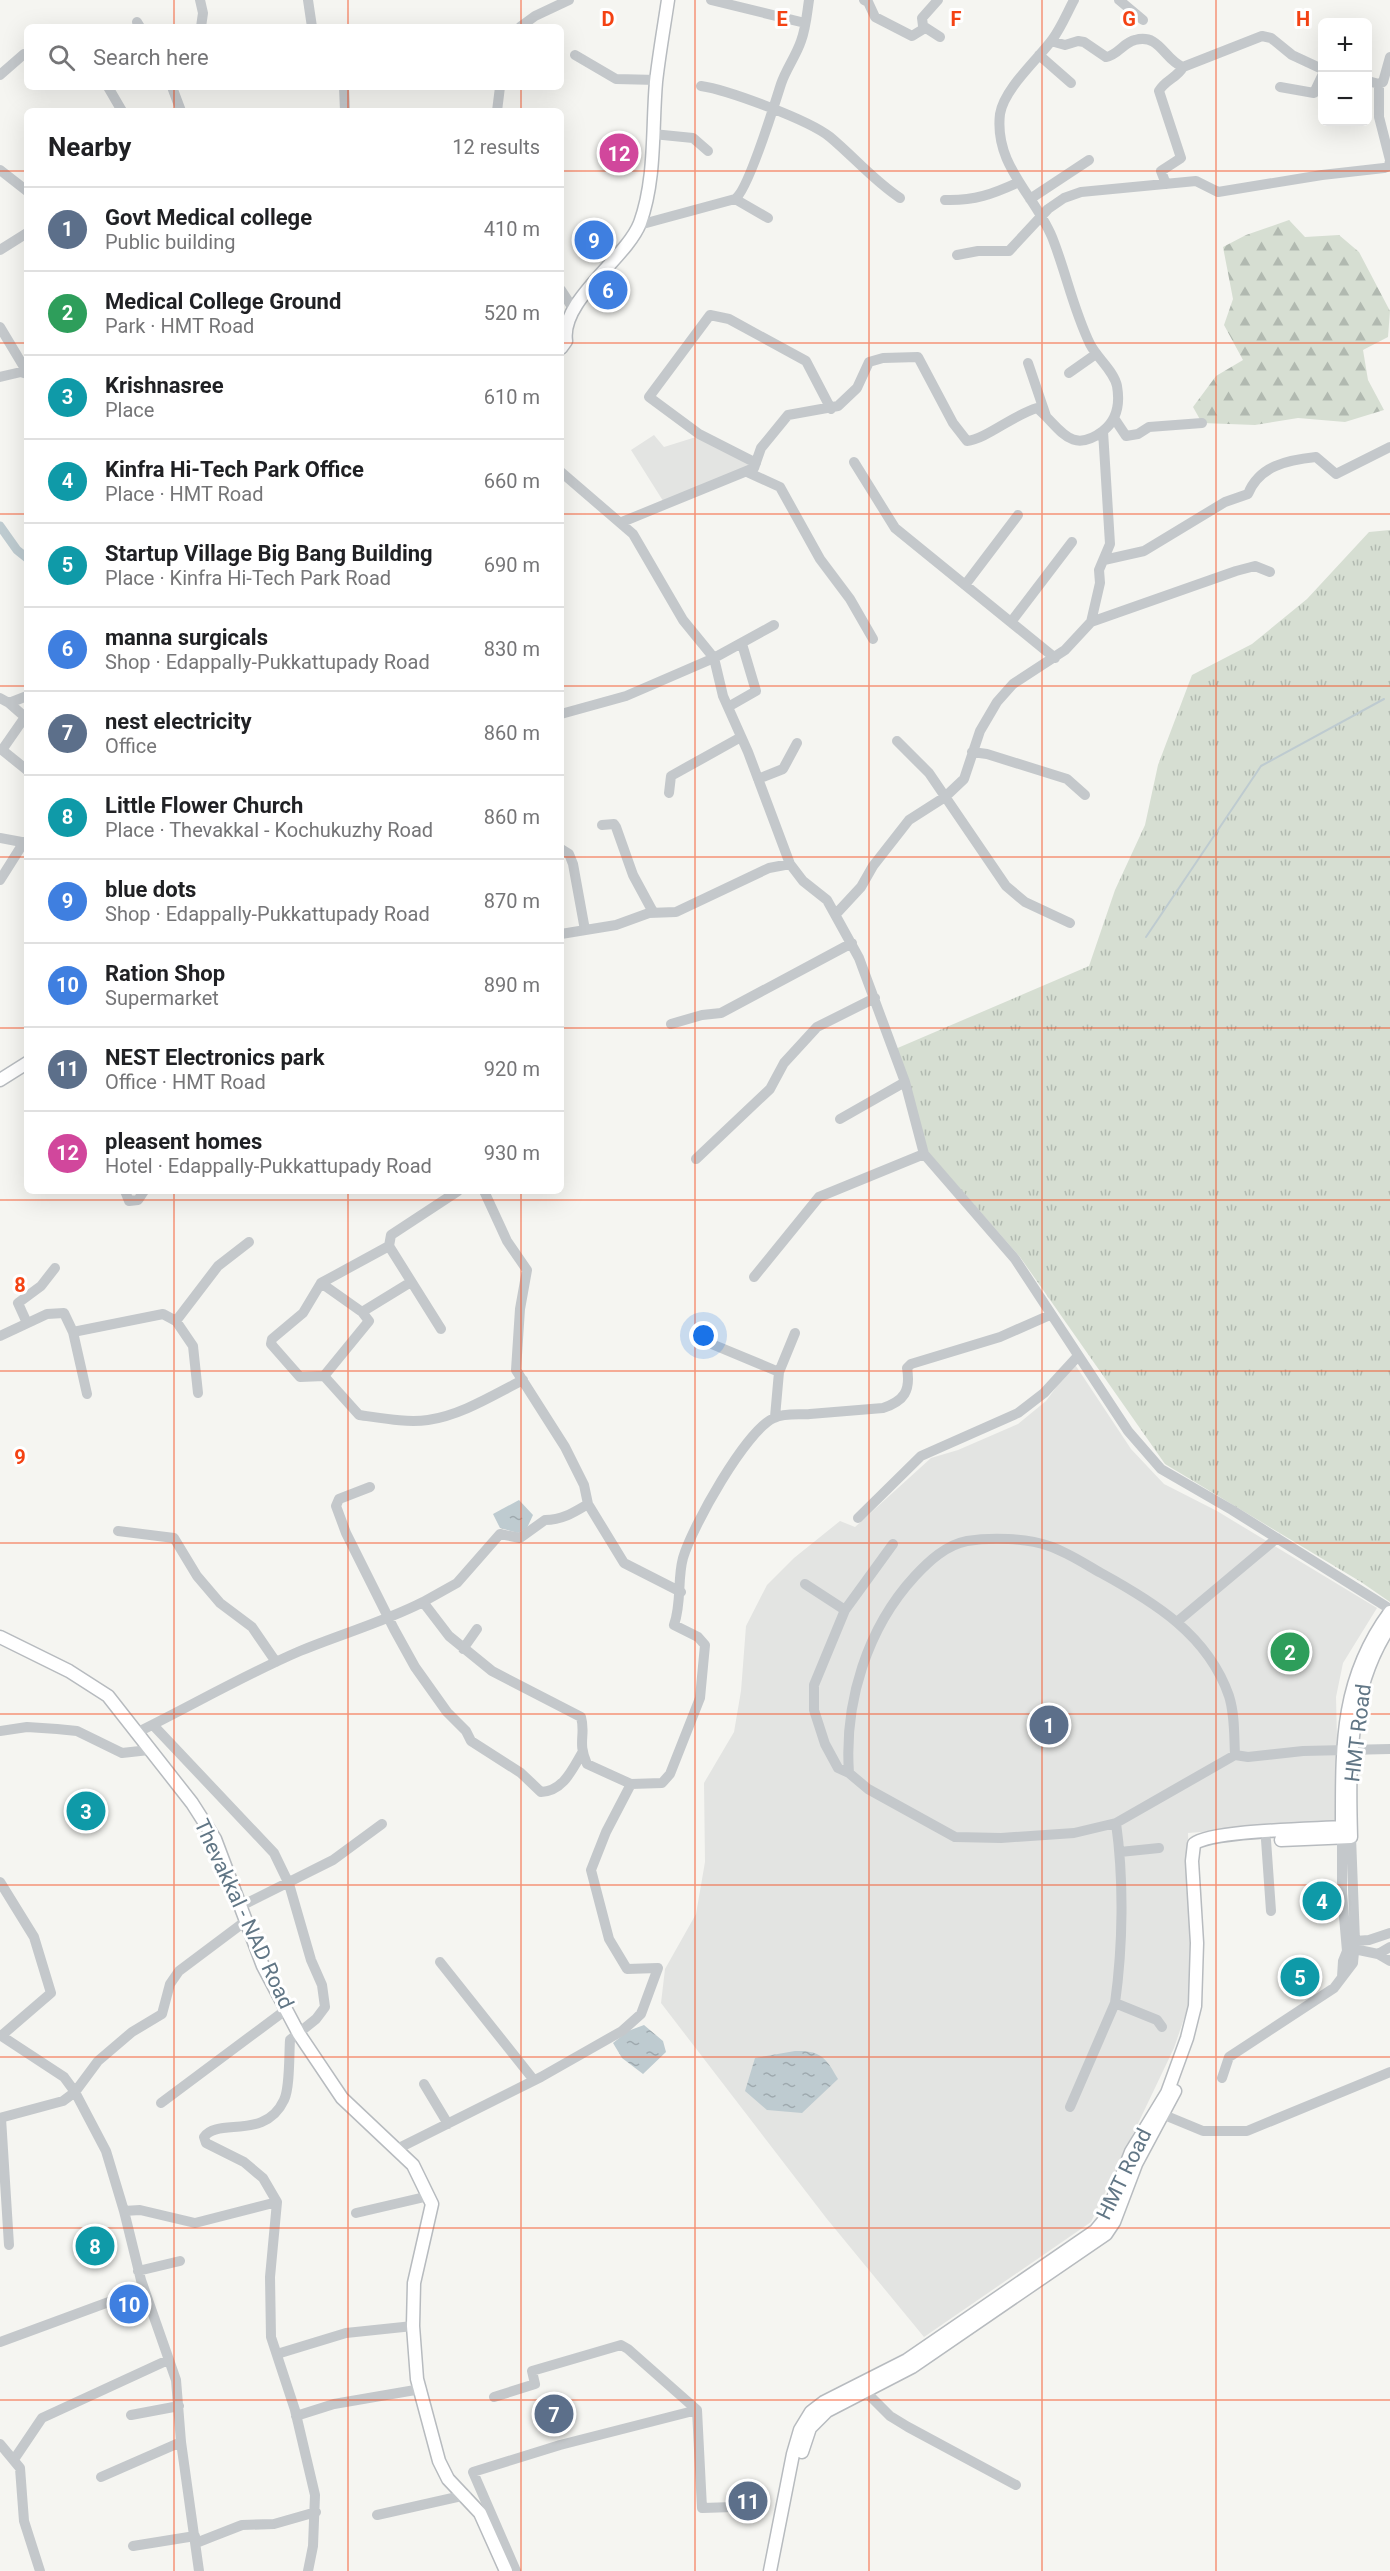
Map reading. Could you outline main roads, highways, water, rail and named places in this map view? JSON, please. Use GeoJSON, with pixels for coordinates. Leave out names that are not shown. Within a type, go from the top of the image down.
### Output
{"type":"FeatureCollection","features":[{"type":"Feature","properties":{"kind":"main road"},"geometry":{"type":"LineString","coordinates":[[564,330],[574,310],[639,225],[651,166],[657,80],[668,0]]}},
{"type":"Feature","properties":{"kind":"main road"},"geometry":{"type":"LineString","coordinates":[[0,1080],[24,1065]]}},
{"type":"Feature","properties":{"kind":"main road","name":"HMT Road"},"geometry":{"type":"LineString","coordinates":[[1346,1832],[1347,1710],[1354,1677],[1371,1641],[1390,1610]]}},
{"type":"Feature","properties":{"kind":"main road","name":"HMT Road"},"geometry":{"type":"LineString","coordinates":[[1348,1751],[1363,1678],[1390,1626]]}},
{"type":"Feature","properties":{"kind":"main road","name":"Thevakkal - NAD Road"},"geometry":{"type":"LineString","coordinates":[[0,1638],[69,1671],[108,1696],[192,1803],[214,1839],[263,1966],[299,2034],[342,2098],[413,2165],[432,2204],[414,2283],[413,2326],[417,2379],[439,2462],[448,2479],[480,2513],[506,2571]]}},
{"type":"Feature","properties":{"kind":"main road","name":"HMT Road"},"geometry":{"type":"LineString","coordinates":[[777,2571],[806,2426],[826,2411],[912,2367],[1106,2234],[1114,2222],[1136,2164],[1178,2071],[1201,2006],[1204,1949],[1199,1852],[1204,1845],[1346,1832]]}},
{"type":"Feature","properties":{"kind":"main road","name":"HMT Road"},"geometry":{"type":"LineString","coordinates":[[1178,2071],[1195,2006],[1197,1943],[1192,1861],[1194,1844],[1198,1840],[1223,1836],[1346,1832]]}},
{"type":"Feature","properties":{"kind":"main road","name":"HMT Road"},"geometry":{"type":"LineString","coordinates":[[770,2571],[793,2454],[806,2426],[824,2402],[907,2360],[1095,2231],[1105,2219],[1122,2170],[1160,2114]]}},
{"type":"Feature","properties":{"kind":"water"},"geometry":{"type":"Polygon","coordinates":[[[519,1500],[533,1515],[527,1528],[518,1533],[500,1528],[493,1514],[519,1500]]]}},
{"type":"Feature","properties":{"kind":"water"},"geometry":{"type":"Polygon","coordinates":[[[644,2025],[663,2041],[666,2052],[643,2074],[622,2058],[613,2043],[628,2031],[644,2025]]]}},
{"type":"Feature","properties":{"kind":"water"},"geometry":{"type":"Polygon","coordinates":[[[795,2051],[811,2052],[822,2057],[838,2079],[802,2113],[767,2110],[745,2091],[755,2058],[795,2051]]]}},
{"type":"Feature","properties":{"kind":"waterway"},"geometry":{"type":"LineString","coordinates":[[0,526],[17,550],[24,556]]}},
{"type":"Feature","properties":{"kind":"waterway"},"geometry":{"type":"LineString","coordinates":[[1146,937],[1261,766],[1384,699]]}},
{"type":"Feature","properties":{"kind":"place","name":"pleasent homes"},"geometry":{"type":"Point","coordinates":[619,153]}},
{"type":"Feature","properties":{"kind":"place","name":"blue dots"},"geometry":{"type":"Point","coordinates":[594,240]}},
{"type":"Feature","properties":{"kind":"place","name":"manna surgicals"},"geometry":{"type":"Point","coordinates":[608,290]}},
{"type":"Feature","properties":{"kind":"place","name":"Medical College Ground"},"geometry":{"type":"Point","coordinates":[1290,1652]}},
{"type":"Feature","properties":{"kind":"place","name":"Govt Medical college"},"geometry":{"type":"Point","coordinates":[1049,1725]}},
{"type":"Feature","properties":{"kind":"place","name":"Krishnasree"},"geometry":{"type":"Point","coordinates":[86,1811]}},
{"type":"Feature","properties":{"kind":"place","name":"Kinfra Hi-Tech Park Office"},"geometry":{"type":"Point","coordinates":[1322,1901]}},
{"type":"Feature","properties":{"kind":"place","name":"Startup Village Big Bang Building"},"geometry":{"type":"Point","coordinates":[1300,1977]}},
{"type":"Feature","properties":{"kind":"place","name":"Little Flower Church"},"geometry":{"type":"Point","coordinates":[95,2246]}},
{"type":"Feature","properties":{"kind":"place","name":"Ration Shop"},"geometry":{"type":"Point","coordinates":[129,2304]}},
{"type":"Feature","properties":{"kind":"place","name":"nest electricity"},"geometry":{"type":"Point","coordinates":[554,2414]}},
{"type":"Feature","properties":{"kind":"place","name":"NEST Electronics park"},"geometry":{"type":"Point","coordinates":[748,2501]}}]}
